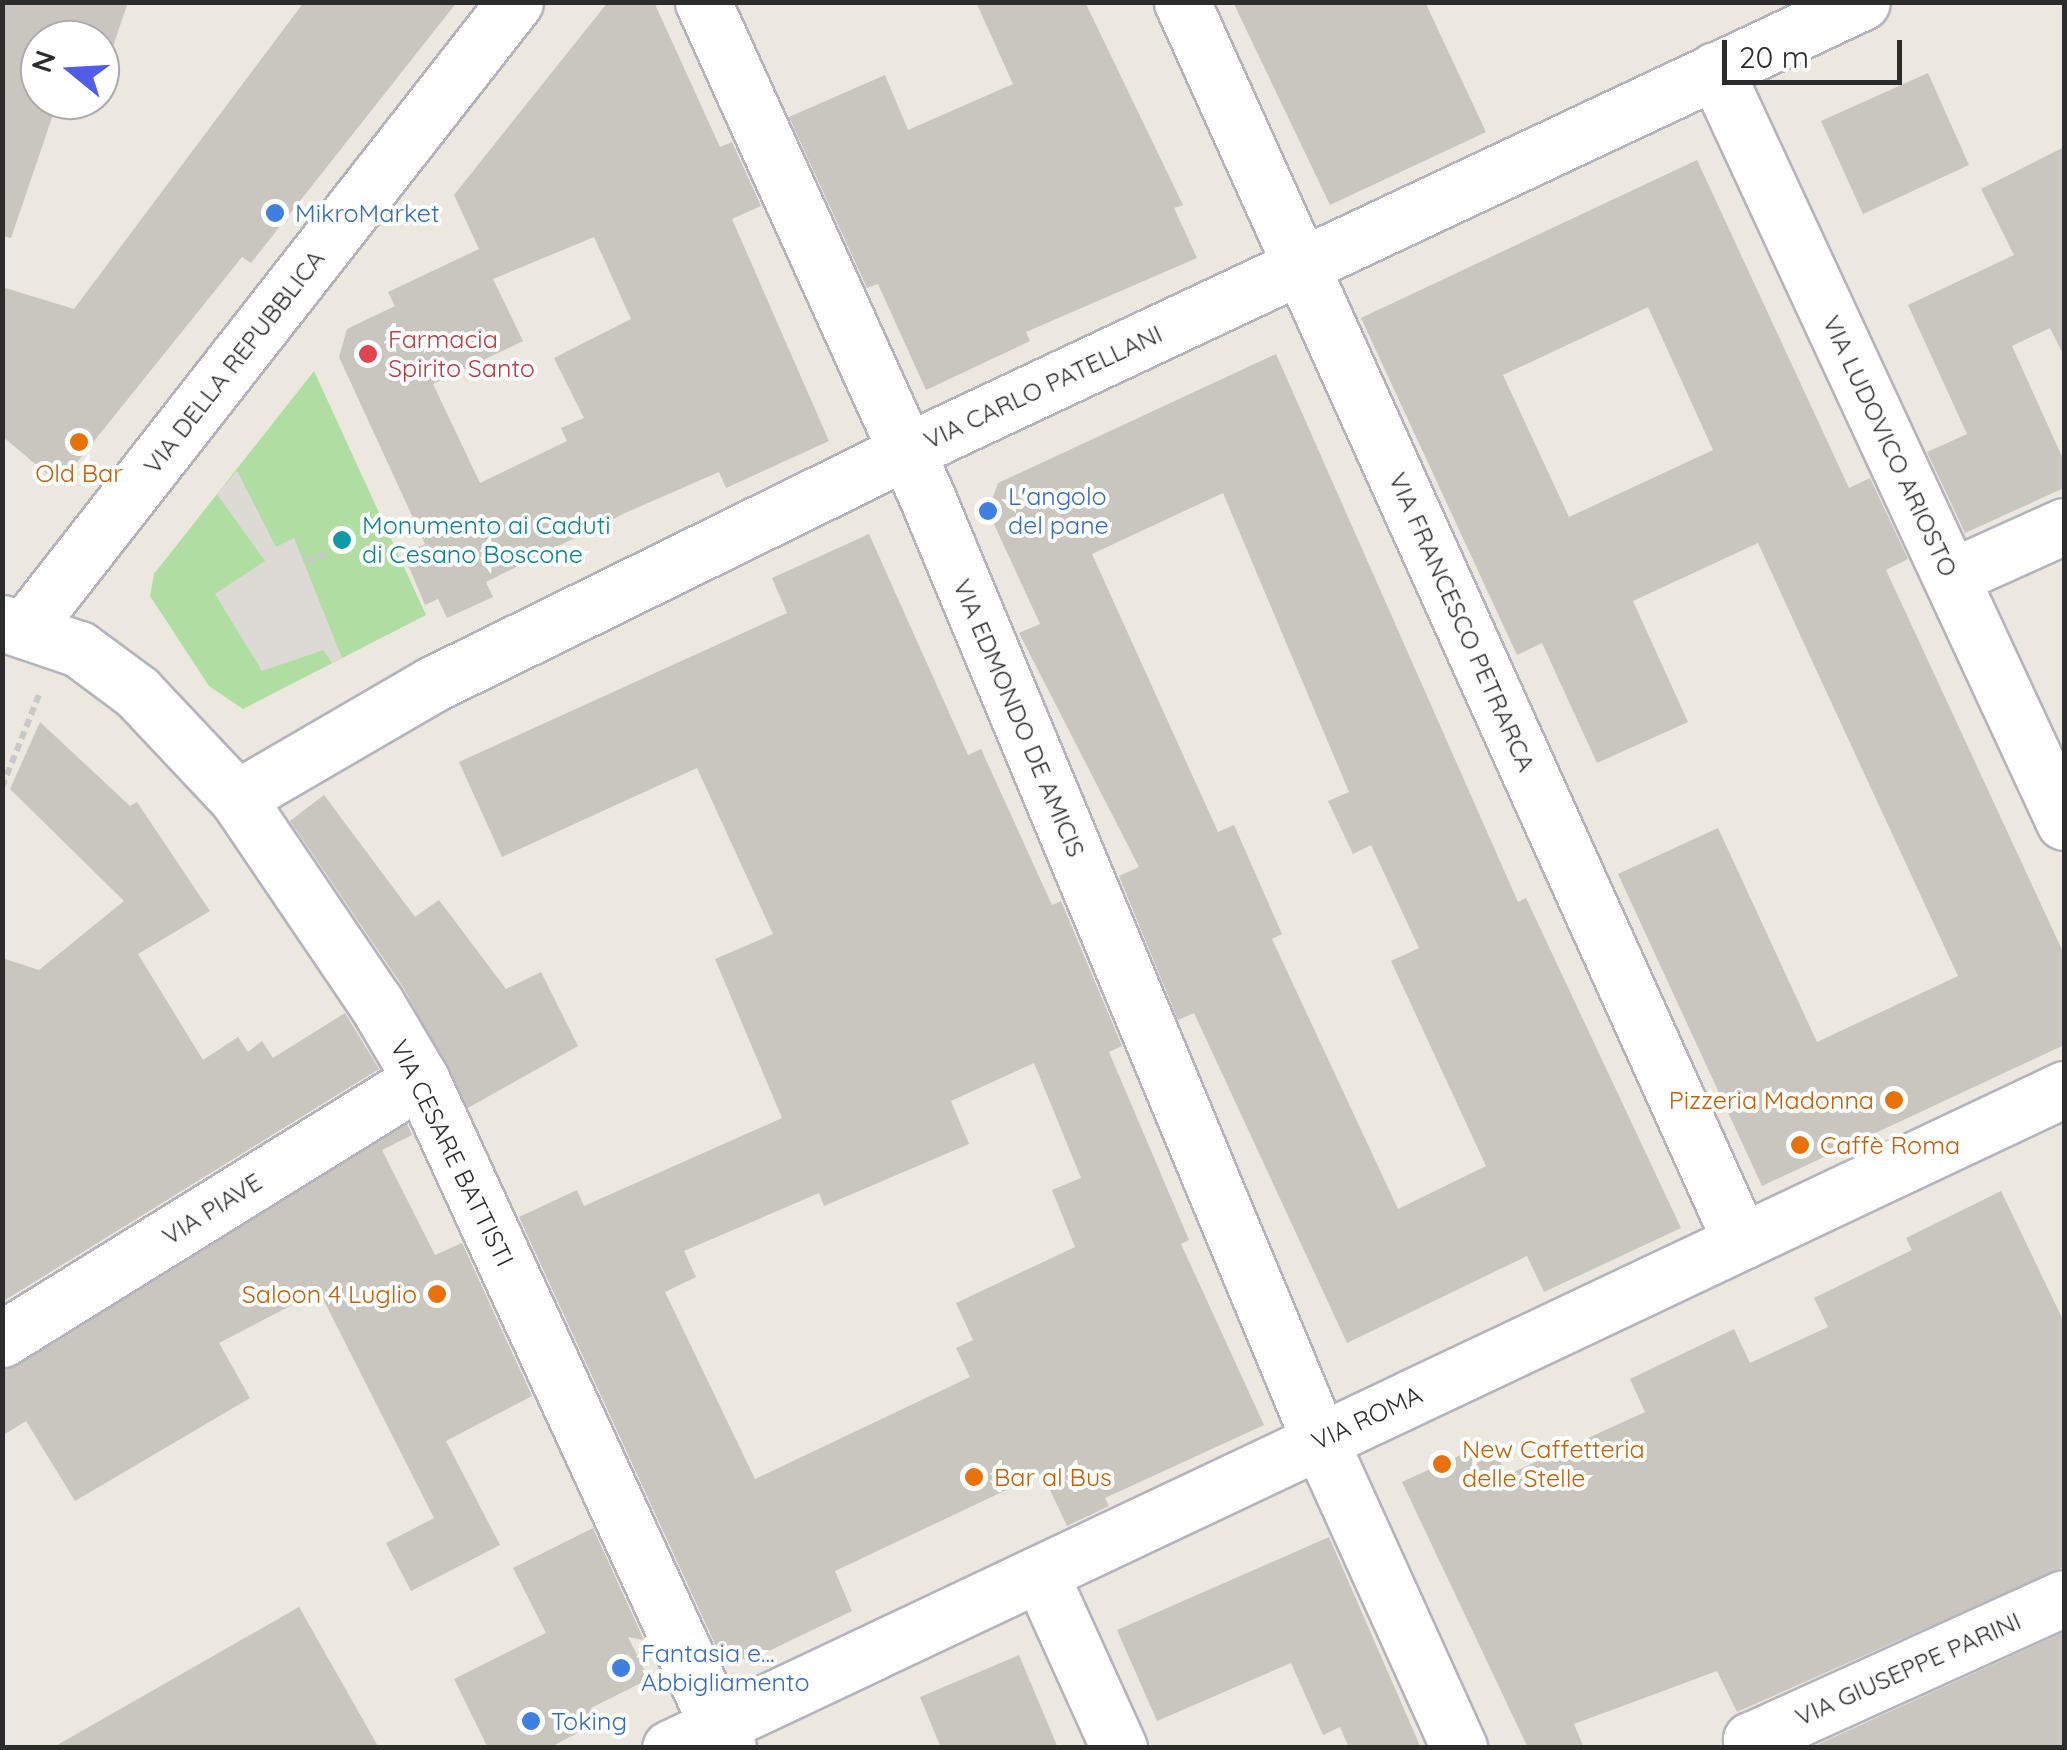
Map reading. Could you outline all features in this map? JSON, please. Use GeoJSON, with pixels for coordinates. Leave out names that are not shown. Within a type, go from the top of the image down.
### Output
{"type":"FeatureCollection","features":[{"type":"Feature","properties":{"kind":"street","name":"VIA DELLA REPUBBLICA"},"geometry":{"type":"LineString","coordinates":[[32,631],[515,2]]}},
{"type":"Feature","properties":{"kind":"street","name":"VIA EDMONDO DE AMICIS"},"geometry":{"type":"LineString","coordinates":[[703,2],[907,451],[1320,1441],[1459,1748]]}},
{"type":"Feature","properties":{"kind":"street","name":"VIA FRANCESCO PETRARCA"},"geometry":{"type":"LineString","coordinates":[[1182,2],[1741,1242]]}},
{"type":"Feature","properties":{"kind":"street","name":"VIA CARLO PATELLANI"},"geometry":{"type":"LineString","coordinates":[[237,798],[432,684],[907,451],[1862,2]]}},
{"type":"Feature","properties":{"kind":"street","name":"VIA LUDOVICO ARIOSTO"},"geometry":{"type":"LineString","coordinates":[[1715,70],[2064,822]]}},
{"type":"Feature","properties":{"kind":"street"},"geometry":{"type":"LineString","coordinates":[[1951,577],[2064,526]]}},
{"type":"Feature","properties":{"kind":"street","name":"VIA CESARE BATTISTI"},"geometry":{"type":"LineString","coordinates":[[32,631],[137,692],[237,798],[421,1079],[705,1740]]}},
{"type":"Feature","properties":{"kind":"street","name":"VIA PIAVE"},"geometry":{"type":"LineString","coordinates":[[2,1339],[421,1079]]}},
{"type":"Feature","properties":{"kind":"street","name":"VIA ROMA"},"geometry":{"type":"LineString","coordinates":[[705,1740],[1320,1441],[2064,1090]]}},
{"type":"Feature","properties":{"kind":"street"},"geometry":{"type":"LineString","coordinates":[[1042,1578],[1119,1748]]}},
{"type":"Feature","properties":{"kind":"street","name":"VIA GIUSEPPE PARINI"},"geometry":{"type":"LineString","coordinates":[[1752,1744],[2064,1598]]}},
{"type":"Feature","properties":{"kind":"path"},"geometry":{"type":"LineString","coordinates":[[306,562],[328,553]]}},
{"type":"Feature","properties":{"kind":"path"},"geometry":{"type":"LineString","coordinates":[[2,787],[32,631]]}},
{"type":"Feature","properties":{"kind":"green space"},"geometry":{"type":"Polygon","coordinates":[[[314,371],[426,615],[243,709],[209,686],[150,596],[154,574],[314,371]]]}},
{"type":"Feature","properties":{"kind":"shaded area"},"geometry":{"type":"Polygon","coordinates":[[[237,471],[276,547],[294,538],[342,658],[332,663],[323,650],[262,671],[215,594],[265,561],[217,494],[237,471]]]}},
{"type":"Feature","properties":{"kind":"building"},"geometry":{"type":"Polygon","coordinates":[[[2,2],[128,2],[120,26],[120,20],[20,20],[20,120],[51,120],[11,238],[2,236],[2,2]]]}},
{"type":"Feature","properties":{"kind":"building"},"geometry":{"type":"Polygon","coordinates":[[[304,2],[457,2],[251,263],[242,257],[70,471],[64,465],[53,479],[2,436],[2,287],[74,309],[304,2]]]}},
{"type":"Feature","properties":{"kind":"building"},"geometry":{"type":"Polygon","coordinates":[[[608,2],[654,2],[720,147],[732,142],[761,206],[732,219],[829,441],[726,488],[719,472],[625,513],[486,582],[493,597],[447,618],[438,599],[425,605],[403,553],[425,544],[339,357],[347,329],[395,306],[388,292],[479,249],[454,195],[608,2]],[[594,237],[493,279],[523,341],[433,384],[480,483],[567,441],[561,428],[584,418],[554,358],[631,319],[594,237]]]}},
{"type":"Feature","properties":{"kind":"building"},"geometry":{"type":"Polygon","coordinates":[[[976,2],[1085,2],[1183,205],[1174,208],[1197,258],[1026,332],[1030,341],[926,390],[878,284],[867,288],[789,117],[885,75],[908,130],[1013,84],[976,2]]]}},
{"type":"Feature","properties":{"kind":"building"},"geometry":{"type":"Polygon","coordinates":[[[1233,2],[1425,2],[1486,132],[1330,205],[1233,2]]]}},
{"type":"Feature","properties":{"kind":"building"},"geometry":{"type":"Polygon","coordinates":[[[1928,73],[1969,165],[1863,214],[1821,121],[1928,73]]]}},
{"type":"Feature","properties":{"kind":"building"},"geometry":{"type":"Polygon","coordinates":[[[2064,147],[2064,356],[2050,328],[2012,346],[2064,461],[2064,488],[1965,533],[1927,452],[1967,434],[1908,305],[2014,255],[1981,189],[2064,147]]]}},
{"type":"Feature","properties":{"kind":"building"},"geometry":{"type":"Polygon","coordinates":[[[1697,160],[1849,488],[1870,478],[1908,559],[1886,570],[2064,954],[2064,1045],[1762,1186],[1618,874],[1718,828],[1817,1042],[1958,976],[1758,543],[1633,601],[1688,722],[1597,763],[1542,643],[1517,655],[1361,318],[1697,160]],[[1648,307],[1503,375],[1569,517],[1713,450],[1648,307]]]}},
{"type":"Feature","properties":{"kind":"building"},"geometry":{"type":"Polygon","coordinates":[[[1276,354],[1518,902],[1526,898],[1681,1228],[1544,1292],[1527,1256],[1347,1343],[1194,1013],[1178,1020],[1119,876],[1139,867],[1019,633],[1040,624],[988,511],[998,483],[1276,354]],[[1223,493],[1092,554],[1218,832],[1234,825],[1282,934],[1272,939],[1398,1209],[1486,1166],[1391,961],[1419,948],[1371,845],[1353,854],[1328,801],[1349,792],[1223,493]]]}},
{"type":"Feature","properties":{"kind":"building"},"geometry":{"type":"Polygon","coordinates":[[[869,534],[968,755],[981,749],[1052,905],[1061,901],[1122,1046],[1109,1052],[1189,1240],[1181,1244],[1264,1425],[1105,1498],[1109,1506],[1067,1526],[1042,1473],[835,1571],[852,1611],[750,1660],[720,1655],[519,1217],[577,1190],[584,1206],[782,1118],[715,959],[773,934],[697,768],[502,857],[459,762],[787,613],[772,578],[869,534]],[[1034,1063],[951,1101],[969,1144],[824,1206],[819,1193],[684,1251],[696,1277],[665,1292],[755,1479],[970,1377],[956,1348],[973,1340],[956,1303],[1075,1247],[1052,1190],[1081,1178],[1034,1063]]]}},
{"type":"Feature","properties":{"kind":"building"},"geometry":{"type":"Polygon","coordinates":[[[40,722],[130,806],[137,802],[210,911],[138,954],[203,1060],[238,1037],[248,1052],[262,1041],[273,1058],[345,1013],[379,1069],[2,1302],[2,958],[39,970],[124,901],[10,789],[40,722]]]}},
{"type":"Feature","properties":{"kind":"building"},"geometry":{"type":"Polygon","coordinates":[[[324,795],[415,917],[439,900],[506,989],[541,972],[578,1046],[468,1108],[403,987],[290,821],[324,795]]]}},
{"type":"Feature","properties":{"kind":"building"},"geometry":{"type":"Polygon","coordinates":[[[407,1124],[412,1135],[382,1150],[435,1255],[462,1243],[532,1396],[446,1441],[500,1545],[411,1591],[386,1543],[434,1518],[319,1291],[219,1343],[250,1398],[75,1501],[26,1421],[2,1436],[2,1370],[407,1124]]]}},
{"type":"Feature","properties":{"kind":"building"},"geometry":{"type":"Polygon","coordinates":[[[2001,1191],[2064,1322],[2064,1567],[1737,1712],[1717,1671],[1574,1724],[1584,1748],[1528,1748],[1402,1482],[1491,1441],[1507,1475],[1645,1412],[1630,1379],[1734,1329],[1750,1363],[1828,1327],[1814,1298],[1912,1250],[1906,1238],[2001,1191]]]}},
{"type":"Feature","properties":{"kind":"building"},"geometry":{"type":"Polygon","coordinates":[[[593,1528],[644,1640],[628,1637],[649,1679],[591,1708],[598,1722],[549,1748],[488,1748],[454,1679],[546,1633],[513,1568],[593,1528]]]}},
{"type":"Feature","properties":{"kind":"building"},"geometry":{"type":"Polygon","coordinates":[[[1329,1537],[1421,1748],[1349,1748],[1340,1727],[1323,1735],[1291,1663],[1157,1721],[1117,1630],[1329,1537]]]}},
{"type":"Feature","properties":{"kind":"building"},"geometry":{"type":"Polygon","coordinates":[[[299,1607],[379,1748],[52,1748],[299,1607]]]}},
{"type":"Feature","properties":{"kind":"building"},"geometry":{"type":"Polygon","coordinates":[[[2064,1632],[2064,1748],[1810,1748],[2064,1632]]]}},
{"type":"Feature","properties":{"kind":"building"},"geometry":{"type":"Polygon","coordinates":[[[1019,1655],[1058,1748],[941,1748],[920,1697],[1019,1655]]]}},
{"type":"Feature","properties":{"kind":"place","name":"MikroMarket"},"geometry":{"type":"Point","coordinates":[275,213]}},
{"type":"Feature","properties":{"kind":"place","name":"Farmacia Spirito Santo"},"geometry":{"type":"Point","coordinates":[368,354]}},
{"type":"Feature","properties":{"kind":"place","name":"Old Bar"},"geometry":{"type":"Point","coordinates":[79,442]}},
{"type":"Feature","properties":{"kind":"place","name":"L'angolo del pane"},"geometry":{"type":"Point","coordinates":[988,511]}},
{"type":"Feature","properties":{"kind":"place","name":"Monumento ai Caduti di Cesano Boscone"},"geometry":{"type":"Point","coordinates":[342,540]}},
{"type":"Feature","properties":{"kind":"place","name":"Pizzeria Madonna"},"geometry":{"type":"Point","coordinates":[1894,1100]}},
{"type":"Feature","properties":{"kind":"place","name":"Caffè Roma"},"geometry":{"type":"Point","coordinates":[1800,1145]}},
{"type":"Feature","properties":{"kind":"place","name":"Saloon 4 Luglio"},"geometry":{"type":"Point","coordinates":[437,1294]}},
{"type":"Feature","properties":{"kind":"place","name":"New Caffetteria delle Stelle"},"geometry":{"type":"Point","coordinates":[1442,1464]}},
{"type":"Feature","properties":{"kind":"place","name":"Bar al Bus"},"geometry":{"type":"Point","coordinates":[974,1477]}},
{"type":"Feature","properties":{"kind":"place","name":"Fantasia e... Abbigliamento"},"geometry":{"type":"Point","coordinates":[621,1668]}},
{"type":"Feature","properties":{"kind":"place","name":"Toking"},"geometry":{"type":"Point","coordinates":[531,1721]}}]}
